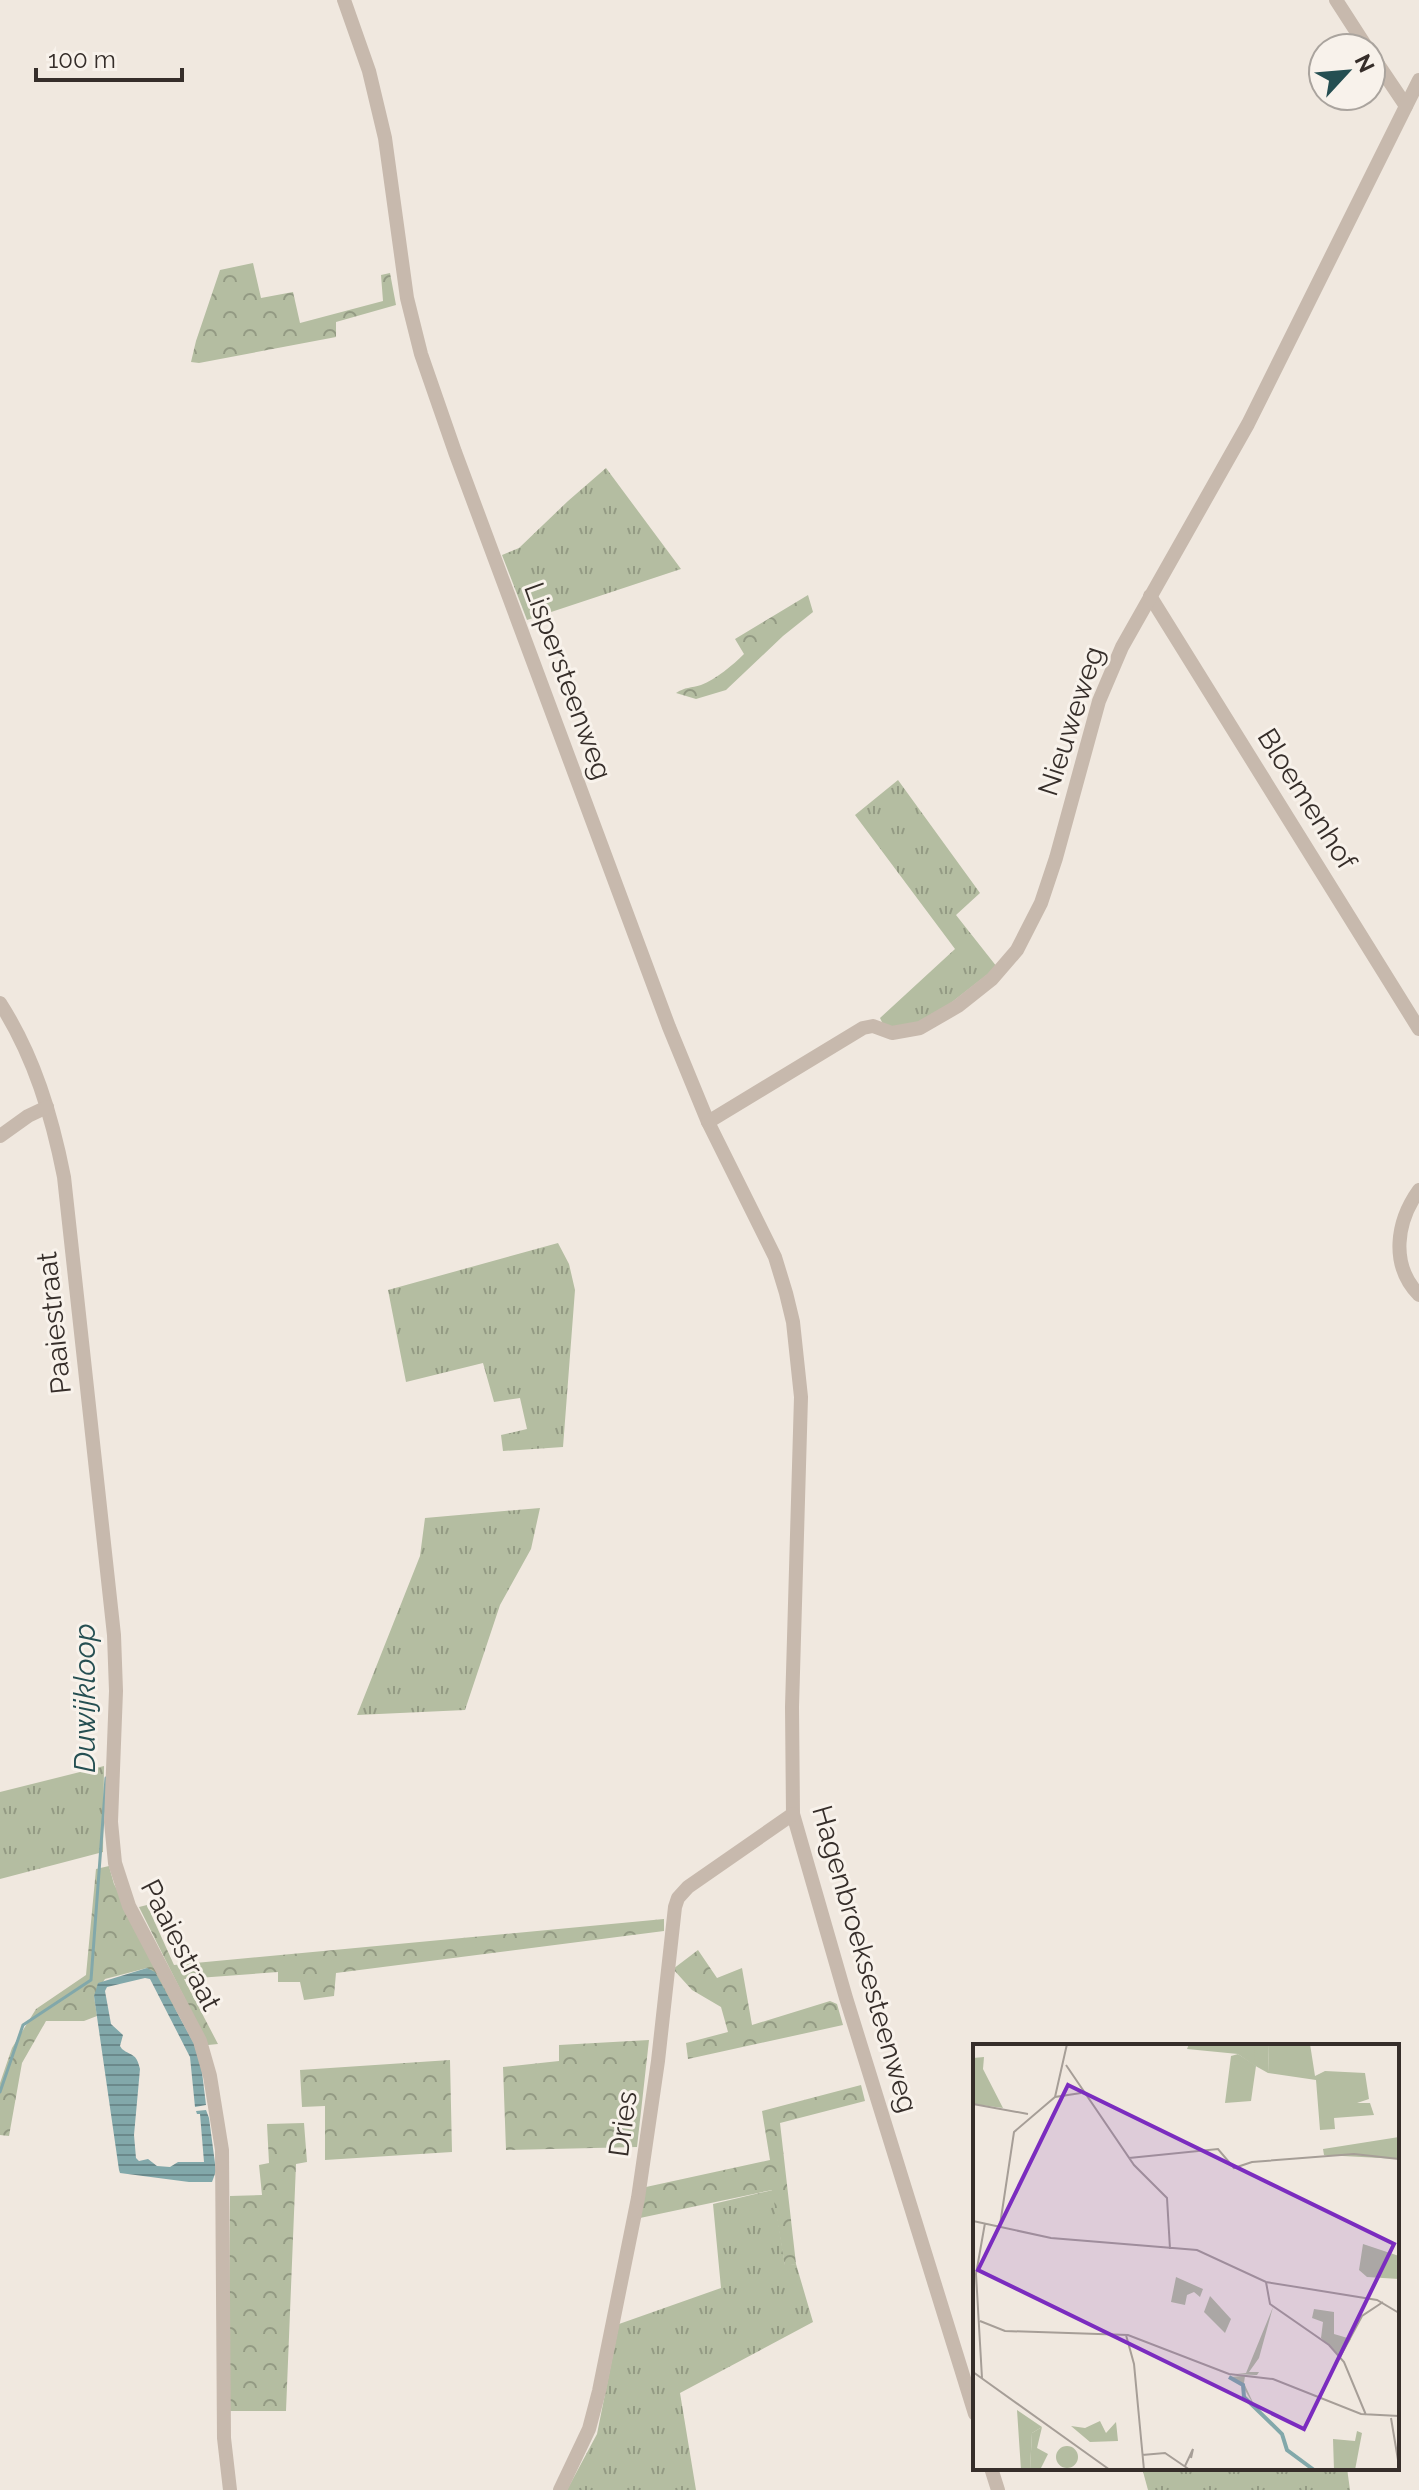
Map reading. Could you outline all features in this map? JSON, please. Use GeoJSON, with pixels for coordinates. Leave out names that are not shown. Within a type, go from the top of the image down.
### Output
{"type":"FeatureCollection","features":[{"type":"Feature","properties":{"kind":"street","name":"Lispersteenweg"},"geometry":{"type":"LineString","coordinates":[[344,0],[369,71],[385,138],[407,298],[421,354],[631,925],[708,1122],[775,1257],[793,1322],[798,1362]]}},
{"type":"Feature","properties":{"kind":"street"},"geometry":{"type":"LineString","coordinates":[[1336,0],[1357,32]]}},
{"type":"Feature","properties":{"kind":"street"},"geometry":{"type":"LineString","coordinates":[[1387,78],[1406,106]]}},
{"type":"Feature","properties":{"kind":"street","name":"Nieuweweg"},"geometry":{"type":"LineString","coordinates":[[708,1122],[863,1028],[873,1026],[892,1033],[920,1028],[992,979],[1017,950],[1041,903],[1099,701],[1122,647],[1248,424],[1419,80]]}},
{"type":"Feature","properties":{"kind":"street","name":"Bloemenhof"},"geometry":{"type":"LineString","coordinates":[[1150,596],[1419,1029]]}},
{"type":"Feature","properties":{"kind":"street","name":"Paaiestraat"},"geometry":{"type":"LineString","coordinates":[[0,1003],[25,1048],[47,1107],[59,1150],[65,1190],[114,1635],[116,1691],[111,1822],[115,1863],[129,1906],[200,2041],[210,2076],[222,2150],[224,2438],[230,2490]]}},
{"type":"Feature","properties":{"kind":"street"},"geometry":{"type":"LineString","coordinates":[[0,1136],[47,1107]]}},
{"type":"Feature","properties":{"kind":"street"},"geometry":{"type":"LineString","coordinates":[[1419,1190],[1402,1219],[1400,1233],[1404,1275],[1419,1295]]}},
{"type":"Feature","properties":{"kind":"street","name":"Hagenbroeksesteenweg"},"geometry":{"type":"LineString","coordinates":[[798,1362],[801,1397],[792,1707],[793,1814],[846,1998],[973,2408]]}},
{"type":"Feature","properties":{"kind":"street","name":"Dries"},"geometry":{"type":"LineString","coordinates":[[560,2490],[593,2416],[638,2198],[678,1898],[688,1887],[793,1814]]}},
{"type":"Feature","properties":{"kind":"street"},"geometry":{"type":"LineString","coordinates":[[992,2470],[998,2490]]}},
{"type":"Feature","properties":{"kind":"green space"},"geometry":{"type":"Polygon","coordinates":[[[253,263],[261,298],[293,292],[300,323],[383,301],[381,275],[390,273],[396,305],[336,322],[336,337],[191,362],[220,270],[253,263]]]}},
{"type":"Feature","properties":{"kind":"green space"},"geometry":{"type":"Polygon","coordinates":[[[606,468],[681,569],[527,620],[502,555],[519,548],[606,468]]]}},
{"type":"Feature","properties":{"kind":"green space"},"geometry":{"type":"Polygon","coordinates":[[[808,595],[813,612],[726,690],[696,699],[676,693],[701,685],[724,671],[744,654],[735,639],[808,595]]]}},
{"type":"Feature","properties":{"kind":"green space"},"geometry":{"type":"Polygon","coordinates":[[[898,780],[980,893],[956,915],[997,967],[929,1020],[885,1028],[880,1018],[955,949],[855,815],[898,780]]]}},
{"type":"Feature","properties":{"kind":"green space"},"geometry":{"type":"Polygon","coordinates":[[[558,1243],[569,1264],[575,1290],[563,1447],[503,1451],[501,1435],[527,1429],[520,1398],[494,1402],[483,1363],[406,1382],[388,1290],[558,1243]]]}},
{"type":"Feature","properties":{"kind":"green space"},"geometry":{"type":"Polygon","coordinates":[[[540,1508],[531,1549],[500,1605],[465,1710],[357,1715],[420,1556],[425,1518],[540,1508]]]}},
{"type":"Feature","properties":{"kind":"green space"},"geometry":{"type":"Polygon","coordinates":[[[104,1766],[103,1852],[0,1879],[0,1792],[104,1766]]]}},
{"type":"Feature","properties":{"kind":"green space"},"geometry":{"type":"Polygon","coordinates":[[[109,1866],[114,1884],[196,2040],[147,1968],[105,1979],[94,1996],[97,2016],[84,2021],[46,2021],[22,2063],[9,2136],[0,2135],[0,2083],[12,2048],[36,2009],[86,1975],[96,1869],[109,1866]]]}},
{"type":"Feature","properties":{"kind":"green space"},"geometry":{"type":"Polygon","coordinates":[[[147,1905],[174,1965],[664,1919],[664,1931],[336,1973],[334,1996],[304,2000],[300,1982],[278,1982],[278,1972],[184,1979],[218,2044],[208,2045],[139,1907],[147,1905]]]}},
{"type":"Feature","properties":{"kind":"green space"},"geometry":{"type":"Polygon","coordinates":[[[698,1950],[717,1978],[742,1968],[752,2025],[830,2001],[837,2004],[843,2025],[688,2059],[686,2043],[728,2032],[721,2007],[692,1990],[673,1969],[698,1950]]]}},
{"type":"Feature","properties":{"kind":"green space"},"geometry":{"type":"Polygon","coordinates":[[[649,2040],[637,2147],[506,2150],[503,2067],[559,2061],[559,2045],[649,2040]]]}},
{"type":"Feature","properties":{"kind":"green space"},"geometry":{"type":"Polygon","coordinates":[[[450,2060],[452,2152],[325,2160],[325,2106],[302,2107],[300,2070],[450,2060]]]}},
{"type":"Feature","properties":{"kind":"green space"},"geometry":{"type":"Polygon","coordinates":[[[861,2085],[865,2101],[780,2123],[796,2264],[785,2266],[772,2190],[640,2218],[646,2187],[770,2160],[762,2111],[861,2085]]]}},
{"type":"Feature","properties":{"kind":"green space"},"geometry":{"type":"Polygon","coordinates":[[[304,2123],[307,2162],[296,2164],[286,2411],[228,2411],[230,2196],[262,2195],[259,2165],[269,2163],[267,2124],[304,2123]]]}},
{"type":"Feature","properties":{"kind":"green space"},"geometry":{"type":"Polygon","coordinates":[[[773,2190],[785,2265],[796,2264],[813,2322],[680,2393],[696,2490],[567,2490],[597,2434],[619,2324],[721,2288],[713,2204],[773,2190]]]}},
{"type":"Feature","properties":{"kind":"green space"},"geometry":{"type":"Polygon","coordinates":[[[1143,2470],[1347,2470],[1350,2490],[1148,2490],[1143,2470]]]}},
{"type":"Feature","properties":{"kind":"water"},"geometry":{"type":"Polygon","coordinates":[[[147,1968],[155,1972],[196,2047],[206,2105],[195,2107],[190,2057],[150,1979],[107,1987],[105,1991],[111,2024],[123,2035],[120,2046],[135,2057],[140,2069],[134,2135],[136,2158],[170,2167],[178,2162],[204,2162],[200,2114],[196,2111],[206,2110],[216,2171],[212,2182],[189,2182],[120,2173],[119,2170],[94,1996],[98,1983],[147,1968]]]}},
{"type":"Feature","properties":{"kind":"waterway","name":"Duwijkloop"},"geometry":{"type":"LineString","coordinates":[[0,2092],[23,2025],[91,1980],[106,1778]]}}]}
